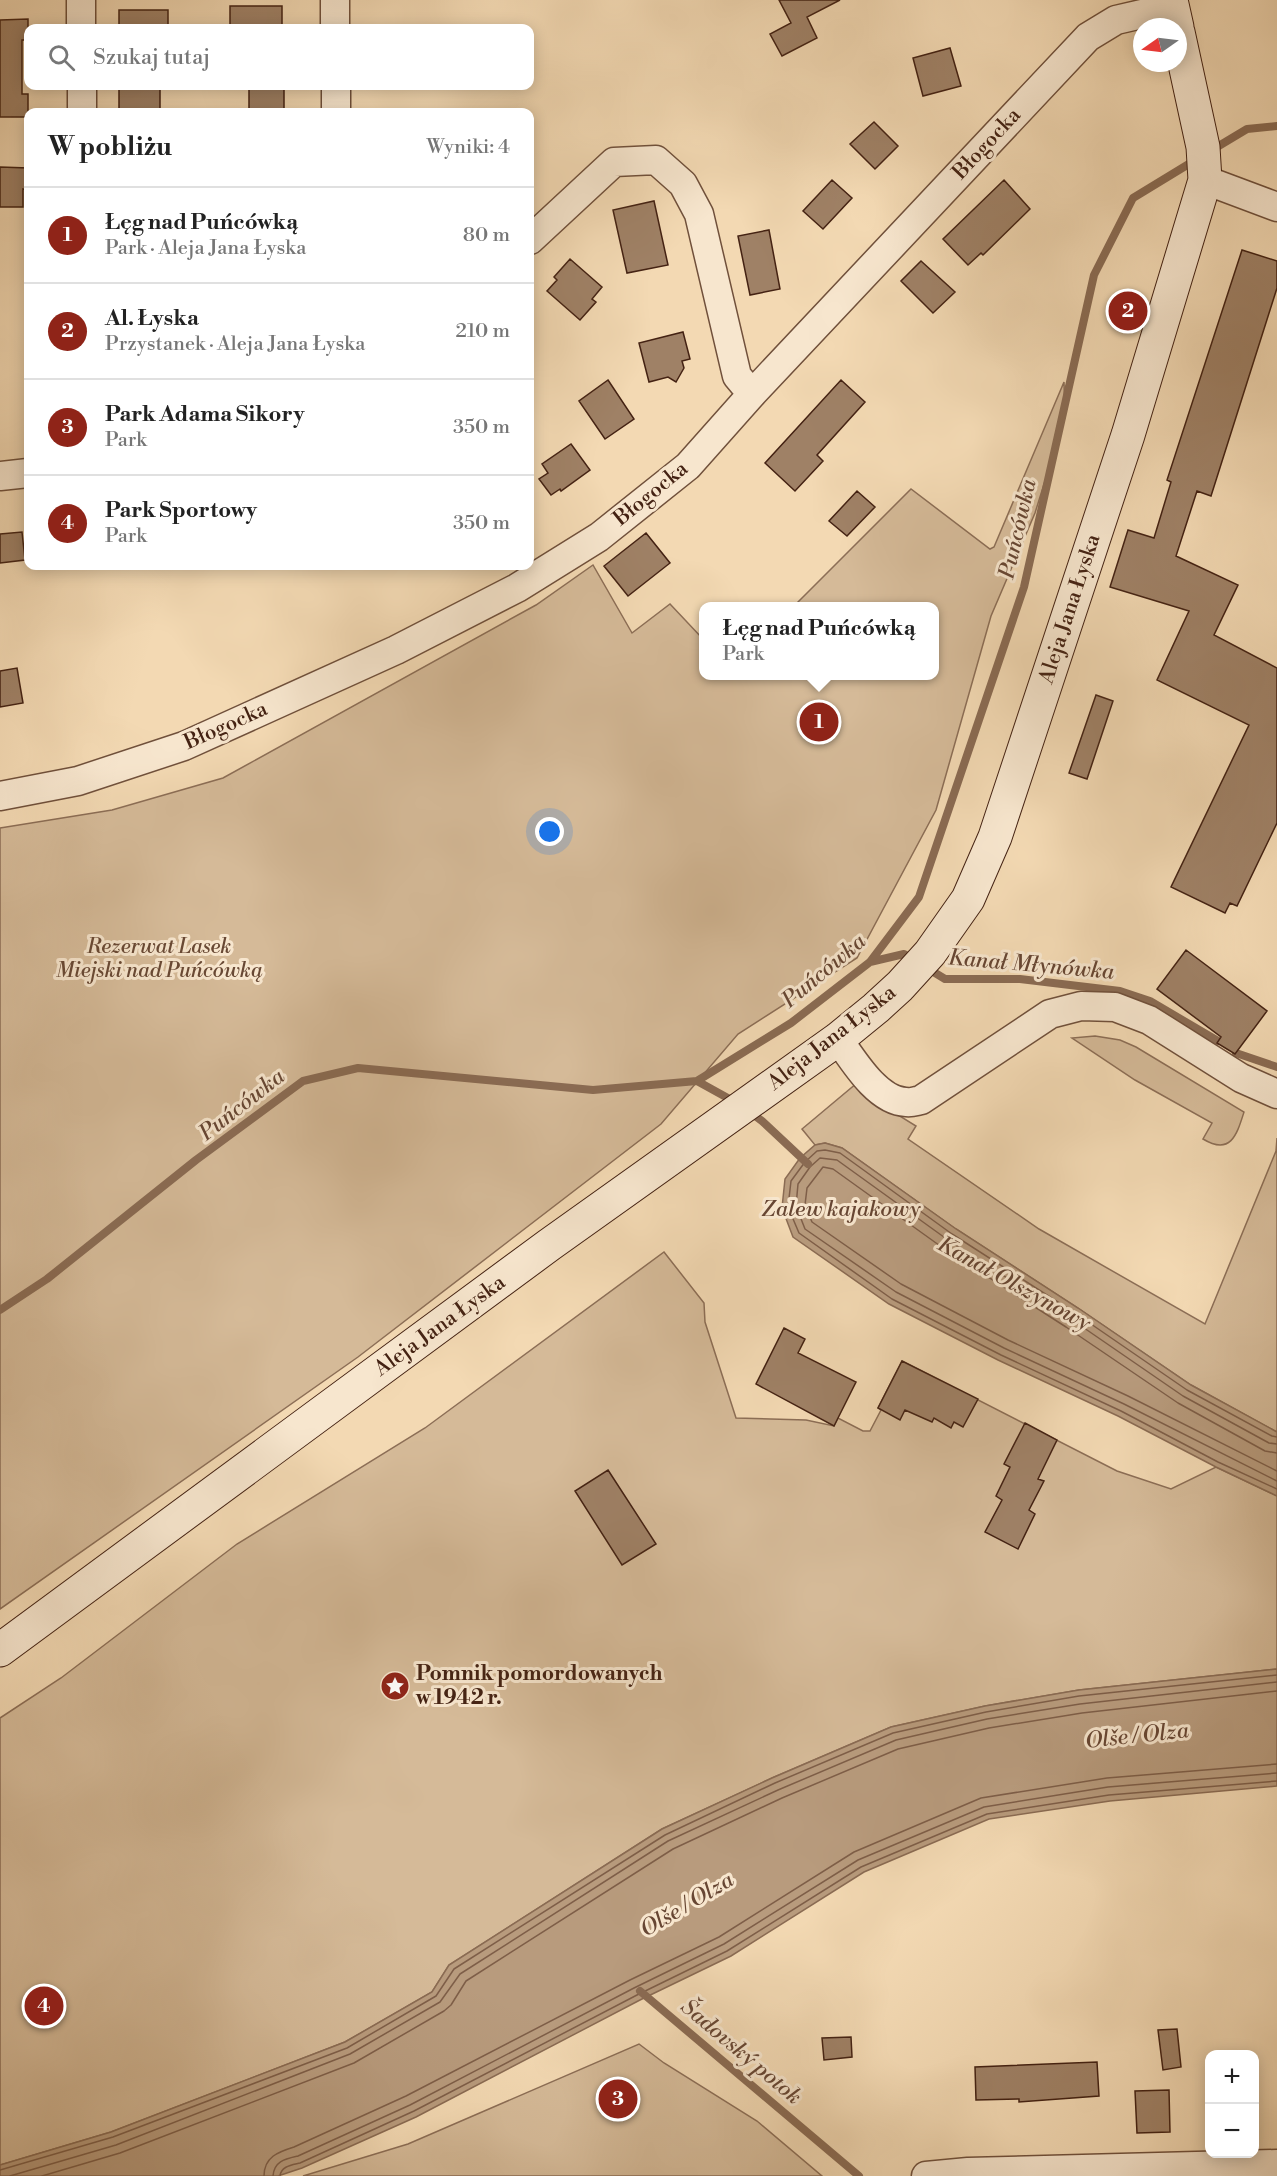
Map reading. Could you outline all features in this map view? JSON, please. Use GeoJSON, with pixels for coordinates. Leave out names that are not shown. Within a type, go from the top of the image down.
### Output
{"type":"FeatureCollection","features":[{"type":"Feature","properties":{"kind":"street"},"geometry":{"type":"LineString","coordinates":[[81,0],[81,24]]}},
{"type":"Feature","properties":{"kind":"street"},"geometry":{"type":"LineString","coordinates":[[335,0],[335,24]]}},
{"type":"Feature","properties":{"kind":"street","name":"Aleja Jana Łyska"},"geometry":{"type":"LineString","coordinates":[[0,1650],[559,1238],[838,1039],[900,986],[930,953],[968,899],[995,837],[1128,435],[1205,180],[1203,147],[1174,16]]}},
{"type":"Feature","properties":{"kind":"street","name":"Błogocka"},"geometry":{"type":"LineString","coordinates":[[0,796],[78,781],[184,746],[396,650],[517,588],[599,537],[688,466],[752,394],[1088,37],[1116,20],[1174,16]]}},
{"type":"Feature","properties":{"kind":"street"},"geometry":{"type":"LineString","coordinates":[[82,90],[82,108]]}},
{"type":"Feature","properties":{"kind":"street"},"geometry":{"type":"LineString","coordinates":[[336,90],[336,108]]}},
{"type":"Feature","properties":{"kind":"street"},"geometry":{"type":"LineString","coordinates":[[534,236],[614,162],[656,160],[683,184],[699,214],[737,376],[752,394]]}},
{"type":"Feature","properties":{"kind":"street"},"geometry":{"type":"LineString","coordinates":[[1205,180],[1277,207]]}},
{"type":"Feature","properties":{"kind":"street"},"geometry":{"type":"LineString","coordinates":[[0,476],[24,473]]}},
{"type":"Feature","properties":{"kind":"street"},"geometry":{"type":"LineString","coordinates":[[838,1039],[878,1089],[895,1099],[906,1102],[921,1100],[1050,1014],[1081,1006],[1115,1007],[1149,1020],[1241,1078],[1277,1094]]}},
{"type":"Feature","properties":{"kind":"street"},"geometry":{"type":"LineString","coordinates":[[926,2176],[968,2172],[1277,2163]]}},
{"type":"Feature","properties":{"kind":"green space","name":"Rezerwat Lasek Miejski nad Puńcówką"},"geometry":{"type":"Polygon","coordinates":[[[1064,382],[1065,417],[1035,513],[991,616],[936,810],[857,958],[738,1034],[661,1124],[358,1357],[0,1609],[0,828],[112,810],[223,778],[536,605],[593,565],[632,633],[670,604],[699,635],[699,680],[939,680],[939,602],[798,602],[911,489],[990,549],[994,547],[1064,382]]]}},
{"type":"Feature","properties":{"kind":"green space"},"geometry":{"type":"Polygon","coordinates":[[[1095,1036],[1120,1040],[1136,1047],[1244,1112],[1235,1135],[1226,1144],[1220,1145],[1203,1139],[1212,1123],[1135,1080],[1072,1038],[1095,1036]]]}},
{"type":"Feature","properties":{"kind":"green space"},"geometry":{"type":"Polygon","coordinates":[[[857,1083],[877,1102],[916,1126],[908,1139],[1039,1229],[1205,1324],[1276,1151],[1277,1138],[1277,1432],[1191,1385],[956,1229],[842,1148],[825,1143],[815,1145],[802,1129],[857,1083]]]}},
{"type":"Feature","properties":{"kind":"green space"},"geometry":{"type":"Polygon","coordinates":[[[664,1252],[704,1303],[705,1322],[736,1418],[806,1420],[834,1426],[838,1418],[863,1431],[870,1431],[881,1410],[878,1408],[902,1361],[1117,1471],[1171,1489],[1216,1467],[1277,1496],[1277,1669],[1079,1690],[985,1706],[891,1727],[772,1778],[662,1829],[449,1965],[432,1992],[345,2042],[111,2132],[0,2165],[0,1718],[61,1678],[237,1544],[425,1428],[664,1252]]]}},
{"type":"Feature","properties":{"kind":"green space"},"geometry":{"type":"Polygon","coordinates":[[[639,2044],[664,2063],[757,2121],[822,2176],[303,2176],[408,2144],[639,2044]]]}},
{"type":"Feature","properties":{"kind":"water","name":"Zalew kajakowy"},"geometry":{"type":"Polygon","coordinates":[[[825,1143],[842,1148],[956,1229],[1191,1385],[1277,1432],[1277,1496],[1118,1416],[998,1360],[889,1304],[793,1237],[782,1208],[785,1179],[800,1158],[815,1145],[825,1143]]]}},
{"type":"Feature","properties":{"kind":"water","name":"Olše / Olza"},"geometry":{"type":"Polygon","coordinates":[[[1277,1669],[1277,1786],[1110,1801],[989,1819],[864,1872],[731,1956],[640,2000],[416,2117],[302,2168],[278,2176],[0,2176],[0,2165],[111,2132],[345,2042],[432,1992],[449,1965],[662,1829],[772,1778],[891,1727],[985,1706],[1079,1690],[1277,1669]]]}},
{"type":"Feature","properties":{"kind":"building"},"geometry":{"type":"Polygon","coordinates":[[[779,0],[840,0],[807,17],[817,38],[782,56],[770,34],[791,23],[779,0]]]}},
{"type":"Feature","properties":{"kind":"building"},"geometry":{"type":"Polygon","coordinates":[[[230,6],[282,6],[282,24],[230,24],[230,6]]]}},
{"type":"Feature","properties":{"kind":"building"},"geometry":{"type":"Polygon","coordinates":[[[119,10],[168,10],[168,24],[119,24],[119,10]]]}},
{"type":"Feature","properties":{"kind":"building"},"geometry":{"type":"Polygon","coordinates":[[[28,19],[28,24],[24,24],[24,40],[22,40],[22,94],[28,94],[28,108],[24,108],[24,117],[0,117],[0,20],[28,19]]]}},
{"type":"Feature","properties":{"kind":"building"},"geometry":{"type":"Polygon","coordinates":[[[950,48],[961,86],[923,96],[913,58],[950,48]]]}},
{"type":"Feature","properties":{"kind":"building"},"geometry":{"type":"Polygon","coordinates":[[[119,90],[160,90],[160,108],[119,108],[119,90]]]}},
{"type":"Feature","properties":{"kind":"building"},"geometry":{"type":"Polygon","coordinates":[[[249,90],[284,90],[284,108],[249,108],[249,90]]]}},
{"type":"Feature","properties":{"kind":"building"},"geometry":{"type":"Polygon","coordinates":[[[874,122],[898,146],[875,169],[850,144],[874,122]]]}},
{"type":"Feature","properties":{"kind":"building"},"geometry":{"type":"Polygon","coordinates":[[[0,167],[24,168],[23,207],[0,207],[0,167]]]}},
{"type":"Feature","properties":{"kind":"building"},"geometry":{"type":"Polygon","coordinates":[[[832,180],[852,198],[823,229],[803,211],[832,180]]]}},
{"type":"Feature","properties":{"kind":"building"},"geometry":{"type":"Polygon","coordinates":[[[1004,180],[1030,209],[983,255],[981,253],[968,265],[943,239],[1004,180]]]}},
{"type":"Feature","properties":{"kind":"building"},"geometry":{"type":"Polygon","coordinates":[[[654,201],[668,265],[627,273],[613,210],[654,201]]]}},
{"type":"Feature","properties":{"kind":"building"},"geometry":{"type":"Polygon","coordinates":[[[769,230],[780,289],[750,295],[738,236],[769,230]]]}},
{"type":"Feature","properties":{"kind":"building"},"geometry":{"type":"Polygon","coordinates":[[[1242,250],[1277,261],[1277,288],[1211,496],[1197,491],[1176,556],[1238,585],[1214,635],[1277,668],[1277,823],[1237,906],[1230,903],[1225,913],[1171,887],[1249,725],[1157,680],[1189,611],[1110,587],[1128,530],[1154,538],[1171,482],[1167,480],[1242,250]]]}},
{"type":"Feature","properties":{"kind":"building"},"geometry":{"type":"Polygon","coordinates":[[[570,259],[602,287],[592,299],[596,302],[580,320],[547,291],[557,280],[554,277],[570,259]]]}},
{"type":"Feature","properties":{"kind":"building"},"geometry":{"type":"Polygon","coordinates":[[[921,261],[955,292],[933,313],[901,281],[921,261]]]}},
{"type":"Feature","properties":{"kind":"building"},"geometry":{"type":"Polygon","coordinates":[[[683,332],[690,359],[682,361],[684,368],[676,382],[668,377],[649,382],[639,343],[683,332]]]}},
{"type":"Feature","properties":{"kind":"building"},"geometry":{"type":"Polygon","coordinates":[[[608,380],[634,419],[605,439],[579,401],[608,380]]]}},
{"type":"Feature","properties":{"kind":"building"},"geometry":{"type":"Polygon","coordinates":[[[841,380],[865,402],[817,455],[823,461],[795,491],[765,463],[841,380]]]}},
{"type":"Feature","properties":{"kind":"building"},"geometry":{"type":"Polygon","coordinates":[[[571,444],[590,470],[561,491],[560,489],[551,495],[539,479],[548,473],[542,464],[571,444]]]}},
{"type":"Feature","properties":{"kind":"building"},"geometry":{"type":"Polygon","coordinates":[[[857,491],[875,507],[847,536],[829,521],[857,491]]]}},
{"type":"Feature","properties":{"kind":"building"},"geometry":{"type":"Polygon","coordinates":[[[22,532],[24,560],[0,563],[0,534],[22,532]]]}},
{"type":"Feature","properties":{"kind":"building"},"geometry":{"type":"Polygon","coordinates":[[[646,533],[670,563],[628,596],[604,566],[646,533]]]}},
{"type":"Feature","properties":{"kind":"building"},"geometry":{"type":"Polygon","coordinates":[[[17,668],[23,703],[0,707],[0,671],[17,668]]]}},
{"type":"Feature","properties":{"kind":"building"},"geometry":{"type":"Polygon","coordinates":[[[1096,695],[1113,701],[1087,779],[1069,773],[1096,695]]]}},
{"type":"Feature","properties":{"kind":"building"},"geometry":{"type":"Polygon","coordinates":[[[1186,950],[1267,1011],[1235,1054],[1217,1043],[1221,1037],[1157,989],[1186,950]]]}},
{"type":"Feature","properties":{"kind":"building"},"geometry":{"type":"Polygon","coordinates":[[[784,1328],[805,1339],[798,1353],[856,1382],[834,1426],[756,1384],[784,1328]]]}},
{"type":"Feature","properties":{"kind":"building"},"geometry":{"type":"Polygon","coordinates":[[[902,1361],[978,1399],[963,1427],[954,1422],[951,1428],[934,1418],[932,1422],[905,1410],[900,1420],[878,1408],[902,1361]]]}},
{"type":"Feature","properties":{"kind":"building"},"geometry":{"type":"Polygon","coordinates":[[[1025,1423],[1057,1440],[1038,1479],[1044,1481],[1029,1510],[1035,1514],[1018,1549],[985,1532],[1002,1500],[996,1496],[1010,1467],[1004,1464],[1025,1423]]]}},
{"type":"Feature","properties":{"kind":"building"},"geometry":{"type":"Polygon","coordinates":[[[608,1470],[656,1544],[622,1565],[575,1491],[608,1470]]]}},
{"type":"Feature","properties":{"kind":"building"},"geometry":{"type":"Polygon","coordinates":[[[1177,2029],[1181,2067],[1163,2070],[1158,2030],[1177,2029]]]}},
{"type":"Feature","properties":{"kind":"building"},"geometry":{"type":"Polygon","coordinates":[[[851,2037],[852,2057],[824,2060],[822,2038],[851,2037]]]}},
{"type":"Feature","properties":{"kind":"building"},"geometry":{"type":"Polygon","coordinates":[[[1097,2062],[1099,2096],[1019,2102],[1019,2099],[976,2100],[975,2067],[1097,2062]]]}},
{"type":"Feature","properties":{"kind":"building"},"geometry":{"type":"Polygon","coordinates":[[[1169,2090],[1170,2132],[1137,2133],[1135,2091],[1169,2090]]]}},
{"type":"Feature","properties":{"kind":"waterway","name":"Puńcówka"},"geometry":{"type":"LineString","coordinates":[[1212,150],[1247,129],[1277,126]]}},
{"type":"Feature","properties":{"kind":"waterway","name":"Puńcówka"},"geometry":{"type":"LineString","coordinates":[[0,1310],[47,1279],[196,1160],[303,1081],[358,1068],[593,1090],[697,1081],[791,1023],[870,962],[919,897],[1024,587],[1094,275],[1133,198],[1197,159]]}},
{"type":"Feature","properties":{"kind":"waterway","name":"Kanał Młynówka"},"geometry":{"type":"LineString","coordinates":[[870,962],[904,954],[914,960]]}},
{"type":"Feature","properties":{"kind":"waterway","name":"Kanał Młynówka"},"geometry":{"type":"LineString","coordinates":[[927,968],[945,979],[1020,979],[1120,991],[1150,1001],[1218,1041]]}},
{"type":"Feature","properties":{"kind":"waterway","name":"Kanał Młynówka"},"geometry":{"type":"LineString","coordinates":[[1236,1053],[1277,1067]]}},
{"type":"Feature","properties":{"kind":"waterway","name":"Kanał Olszynowy"},"geometry":{"type":"LineString","coordinates":[[697,1081],[735,1102]]}},
{"type":"Feature","properties":{"kind":"waterway","name":"Kanał Olszynowy"},"geometry":{"type":"LineString","coordinates":[[750,1112],[808,1164]]}},
{"type":"Feature","properties":{"kind":"waterway","name":"Šadovský potok"},"geometry":{"type":"LineString","coordinates":[[640,1991],[859,2176]]}},
{"type":"Feature","properties":{"kind":"place","name":"Al. Łyska"},"geometry":{"type":"Point","coordinates":[1128,311]}},
{"type":"Feature","properties":{"kind":"place","name":"Łęg nad Puńcówką"},"geometry":{"type":"Point","coordinates":[819,722]}},
{"type":"Feature","properties":{"kind":"place","name":"Pomnik pomordowanych w 1942 r."},"geometry":{"type":"Point","coordinates":[395,1686]}},
{"type":"Feature","properties":{"kind":"place","name":"Park Sportowy"},"geometry":{"type":"Point","coordinates":[44,2006]}},
{"type":"Feature","properties":{"kind":"place","name":"Park Adama Sikory"},"geometry":{"type":"Point","coordinates":[618,2099]}}]}
